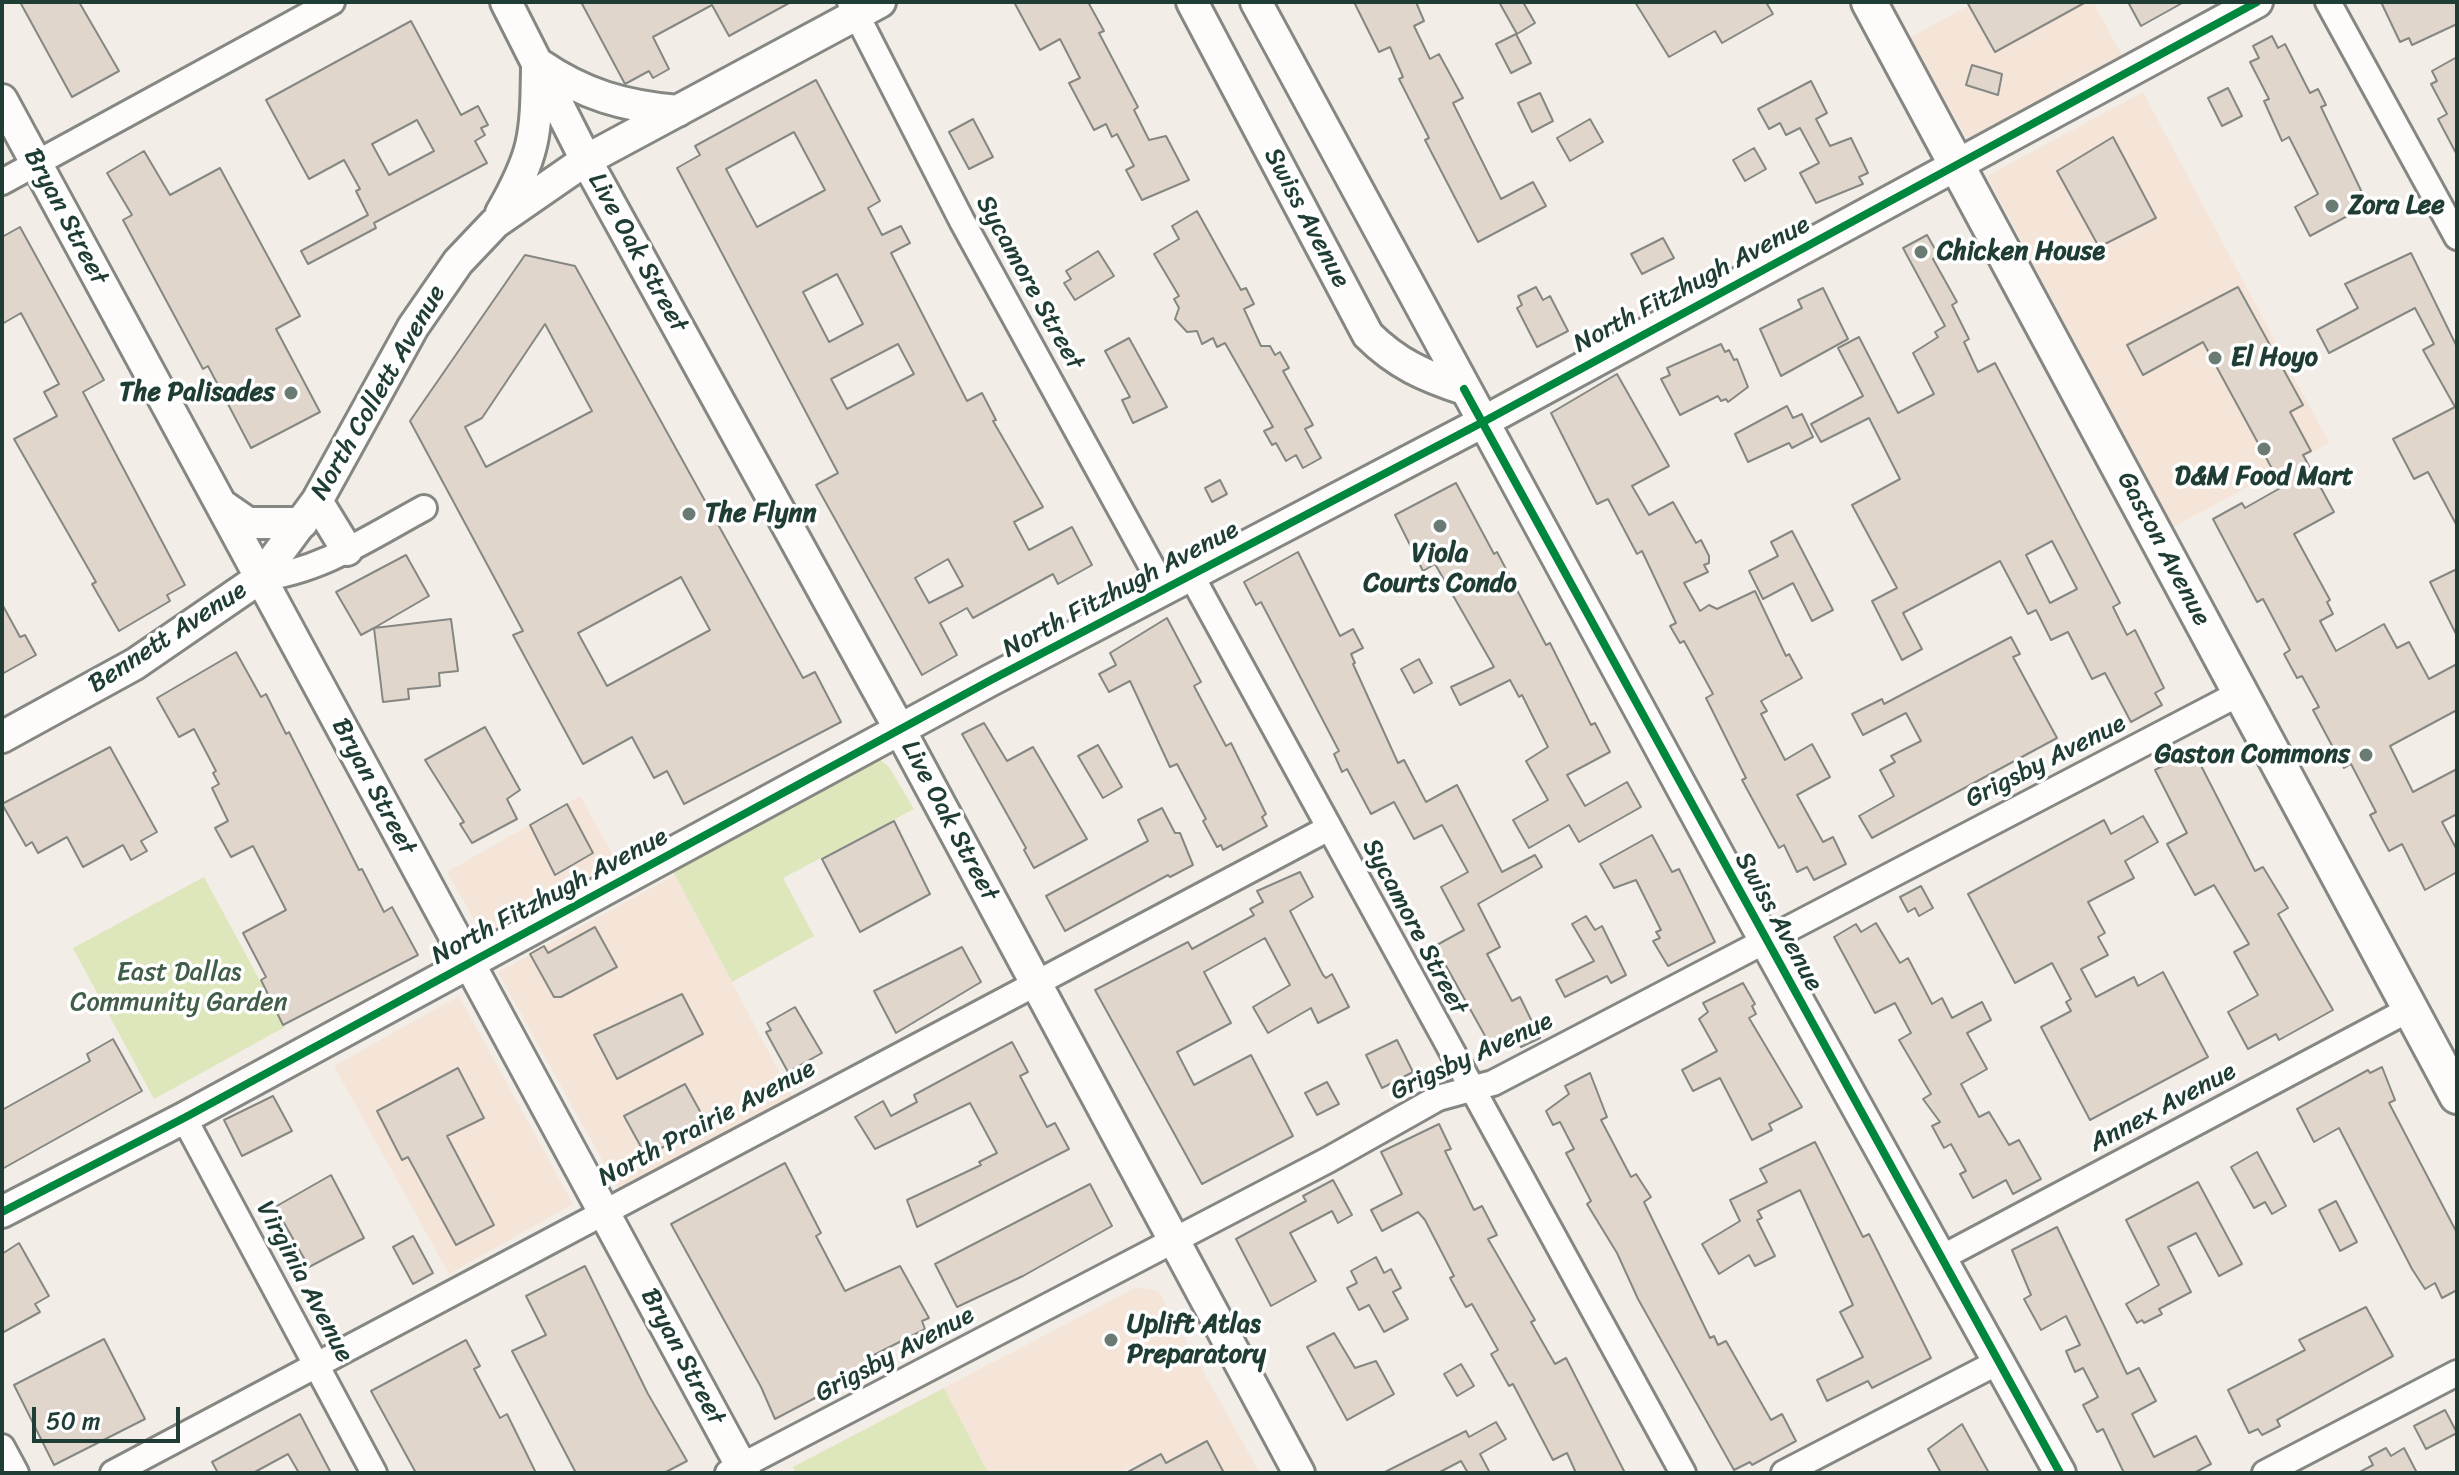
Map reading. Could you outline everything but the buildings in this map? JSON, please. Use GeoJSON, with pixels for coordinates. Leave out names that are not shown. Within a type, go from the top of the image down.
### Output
{"type":"FeatureCollection","features":[{"type":"Feature","properties":{"kind":"main road","name":"Gaston Avenue"},"geometry":{"type":"LineString","coordinates":[[1869,2],[2457,1096]]}},
{"type":"Feature","properties":{"kind":"street"},"geometry":{"type":"LineString","coordinates":[[2,182],[332,2]]}},
{"type":"Feature","properties":{"kind":"street","name":"Live Oak Street"},"geometry":{"type":"LineString","coordinates":[[506,2],[586,160],[900,730],[1299,1473]]}},
{"type":"Feature","properties":{"kind":"street","name":"Swiss Avenue"},"geometry":{"type":"LineString","coordinates":[[1192,2],[1368,335],[1391,357],[1416,373],[1464,389]]}},
{"type":"Feature","properties":{"kind":"street","name":"Swiss Avenue"},"geometry":{"type":"LineString","coordinates":[[1256,2],[1765,941],[1943,1257],[2060,1473]]}},
{"type":"Feature","properties":{"kind":"street","name":"North Fitzhugh Avenue"},"geometry":{"type":"LineString","coordinates":[[2,1212],[184,1118],[1164,589],[1483,422],[2257,2]]}},
{"type":"Feature","properties":{"kind":"street"},"geometry":{"type":"LineString","coordinates":[[2328,2],[2457,237]]}},
{"type":"Feature","properties":{"kind":"street","name":"North Collett Avenue"},"geometry":{"type":"LineString","coordinates":[[260,578],[310,512],[413,327],[458,262],[495,223],[586,160],[862,6]]}},
{"type":"Feature","properties":{"kind":"street","name":"Sycamore Street"},"geometry":{"type":"LineString","coordinates":[[862,6],[969,234],[1108,482],[1164,589]]}},
{"type":"Feature","properties":{"kind":"street"},"geometry":{"type":"LineString","coordinates":[[537,63],[564,81],[603,99],[678,111]]}},
{"type":"Feature","properties":{"kind":"street"},"geometry":{"type":"LineString","coordinates":[[495,223],[525,172],[536,132],[537,63]]}},
{"type":"Feature","properties":{"kind":"street","name":"Bryan Street"},"geometry":{"type":"LineString","coordinates":[[2,100],[603,1211],[738,1471]]}},
{"type":"Feature","properties":{"kind":"street"},"geometry":{"type":"LineString","coordinates":[[220,503],[248,523],[310,512],[347,550]]}},
{"type":"Feature","properties":{"kind":"street","name":"Bennett Avenue"},"geometry":{"type":"LineString","coordinates":[[2,737],[135,664],[260,578],[287,575],[347,550],[424,508]]}},
{"type":"Feature","properties":{"kind":"street","name":"Sycamore Street"},"geometry":{"type":"LineString","coordinates":[[1191,575],[1683,1473]]}},
{"type":"Feature","properties":{"kind":"street","name":"Grigsby Avenue"},"geometry":{"type":"LineString","coordinates":[[738,1471],[1172,1239],[1328,1160],[1438,1098],[1493,1083],[2240,693]]}},
{"type":"Feature","properties":{"kind":"street","name":"North Prairie Avenue"},"geometry":{"type":"LineString","coordinates":[[113,1473],[1329,828]]}},
{"type":"Feature","properties":{"kind":"street","name":"Annex Avenue"},"geometry":{"type":"LineString","coordinates":[[1943,1257],[2410,1009]]}},
{"type":"Feature","properties":{"kind":"street","name":"Virginia Avenue"},"geometry":{"type":"LineString","coordinates":[[184,1118],[374,1473]]}},
{"type":"Feature","properties":{"kind":"street"},"geometry":{"type":"LineString","coordinates":[[1784,1473],[2000,1361]]}},
{"type":"Feature","properties":{"kind":"street"},"geometry":{"type":"LineString","coordinates":[[2265,1473],[2457,1373]]}},
{"type":"Feature","properties":{"kind":"street"},"geometry":{"type":"LineString","coordinates":[[2,1447],[16,1473]]}},
{"type":"Feature","properties":{"kind":"shaded area"},"geometry":{"type":"Polygon","coordinates":[[[1975,2],[2093,2],[2122,55],[1968,140],[1909,38],[1975,2]]]}},
{"type":"Feature","properties":{"kind":"shaded area"},"geometry":{"type":"Polygon","coordinates":[[[2143,92],[2329,443],[2173,527],[1987,176],[2143,92]]]}},
{"type":"Feature","properties":{"kind":"shaded area"},"geometry":{"type":"Polygon","coordinates":[[[580,796],[619,866],[486,941],[447,872],[580,796]]]}},
{"type":"Feature","properties":{"kind":"shaded area"},"geometry":{"type":"Polygon","coordinates":[[[675,875],[793,1098],[630,1187],[617,1187],[498,972],[675,875]]]}},
{"type":"Feature","properties":{"kind":"shaded area"},"geometry":{"type":"Polygon","coordinates":[[[459,996],[573,1204],[449,1274],[334,1066],[459,996]]]}},
{"type":"Feature","properties":{"kind":"shaded area","name":"Uplift Atlas Preparatory"},"geometry":{"type":"Polygon","coordinates":[[[1137,1287],[1158,1291],[1260,1473],[1224,1473],[1207,1441],[1166,1463],[1161,1454],[1117,1473],[796,1473],[793,1467],[1137,1287]]]}},
{"type":"Feature","properties":{"kind":"green space"},"geometry":{"type":"Polygon","coordinates":[[[871,760],[880,760],[889,767],[914,809],[783,878],[814,936],[732,982],[671,868],[871,760]]]}},
{"type":"Feature","properties":{"kind":"green space","name":"East Dallas Community Garden"},"geometry":{"type":"Polygon","coordinates":[[[204,877],[285,1027],[154,1099],[73,948],[204,877]]]}},
{"type":"Feature","properties":{"kind":"green space"},"geometry":{"type":"Polygon","coordinates":[[[944,1388],[988,1473],[796,1473],[793,1467],[944,1388]]]}},
{"type":"Feature","properties":{"kind":"cycle path"},"geometry":{"type":"LineString","coordinates":[[2,1212],[184,1118],[991,680],[1483,422],[2257,2]]}},
{"type":"Feature","properties":{"kind":"cycle path"},"geometry":{"type":"LineString","coordinates":[[1464,389],[2060,1473]]}},
{"type":"Feature","properties":{"kind":"place","name":"Zora Lee"},"geometry":{"type":"Point","coordinates":[2332,206]}},
{"type":"Feature","properties":{"kind":"place","name":"Chicken House"},"geometry":{"type":"Point","coordinates":[1921,252]}},
{"type":"Feature","properties":{"kind":"place","name":"El Hoyo"},"geometry":{"type":"Point","coordinates":[2215,358]}},
{"type":"Feature","properties":{"kind":"place","name":"The Palisades"},"geometry":{"type":"Point","coordinates":[291,393]}},
{"type":"Feature","properties":{"kind":"place","name":"D&M Food Mart"},"geometry":{"type":"Point","coordinates":[2264,449]}},
{"type":"Feature","properties":{"kind":"place","name":"The Flynn"},"geometry":{"type":"Point","coordinates":[689,514]}},
{"type":"Feature","properties":{"kind":"place","name":"Viola Courts Condo"},"geometry":{"type":"Point","coordinates":[1440,526]}},
{"type":"Feature","properties":{"kind":"place","name":"Gaston Commons"},"geometry":{"type":"Point","coordinates":[2366,755]}},
{"type":"Feature","properties":{"kind":"place","name":"Uplift Atlas Preparatory"},"geometry":{"type":"Point","coordinates":[1111,1340]}}]}
